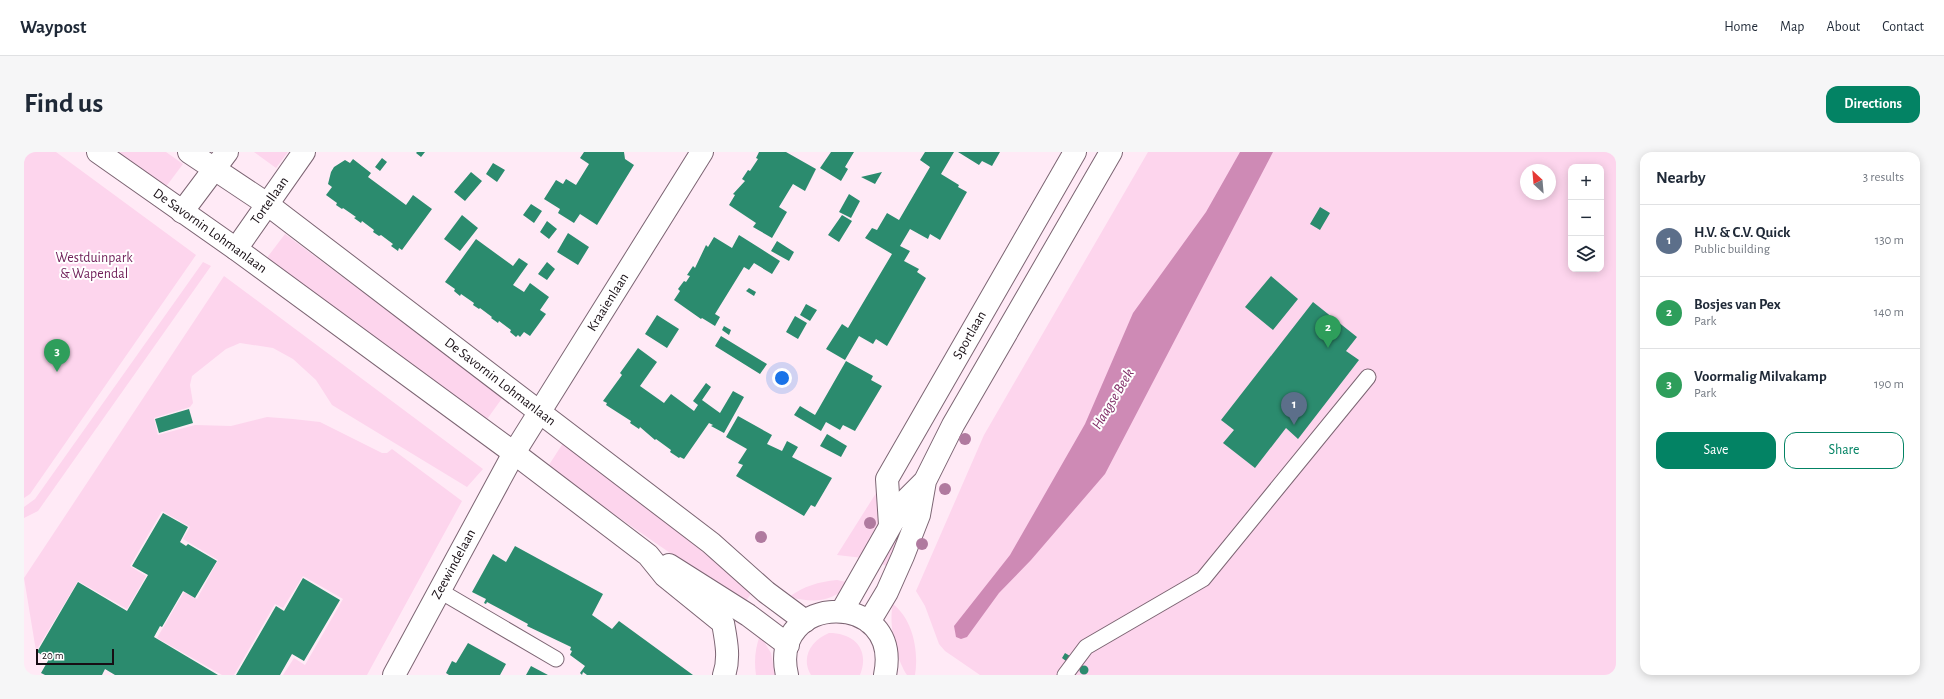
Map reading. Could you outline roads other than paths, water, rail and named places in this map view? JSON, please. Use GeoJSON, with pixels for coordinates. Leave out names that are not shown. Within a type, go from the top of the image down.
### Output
{"type":"FeatureCollection","features":[{"type":"Feature","properties":{"kind":"street","name":"De Savornin Lohmanlaan"},"geometry":{"type":"LineString","coordinates":[[98,152],[236,249],[514,453],[648,556],[665,576],[723,623],[727,648],[727,667],[724,675]]}},
{"type":"Feature","properties":{"kind":"street","name":"De Savornin Lohmanlaan"},"geometry":{"type":"LineString","coordinates":[[189,152],[221,160],[267,204],[711,543],[766,592],[805,621]]}},
{"type":"Feature","properties":{"kind":"street","name":"Tortellaan"},"geometry":{"type":"LineString","coordinates":[[236,249],[304,152]]}},
{"type":"Feature","properties":{"kind":"street","name":"Kraaienlaan"},"geometry":{"type":"LineString","coordinates":[[514,453],[702,152]]}},
{"type":"Feature","properties":{"kind":"street","name":"Sportlaan"},"geometry":{"type":"LineString","coordinates":[[890,525],[887,479],[1075,152]]}},
{"type":"Feature","properties":{"kind":"street"},"geometry":{"type":"LineString","coordinates":[[869,622],[887,592],[906,549],[919,515],[925,481],[953,425],[1111,152]]}},
{"type":"Feature","properties":{"kind":"street"},"geometry":{"type":"LineString","coordinates":[[182,212],[221,160]]}},
{"type":"Feature","properties":{"kind":"street","name":"Zeewindelaan"},"geometry":{"type":"LineString","coordinates":[[394,675],[514,453]]}},
{"type":"Feature","properties":{"kind":"street"},"geometry":{"type":"LineString","coordinates":[[842,611],[904,502],[925,481]]}},
{"type":"Feature","properties":{"kind":"street","name":"De Savornin Lohmanlaan"},"geometry":{"type":"LineString","coordinates":[[648,556],[673,566],[748,615],[788,645]]}},
{"type":"Feature","properties":{"kind":"street"},"geometry":{"type":"LineString","coordinates":[[787,675],[785,661],[788,645],[796,630],[805,621],[822,612],[842,611],[852,613],[869,622],[883,642],[887,653],[885,675]]}},
{"type":"Feature","properties":{"kind":"lane"},"geometry":{"type":"LineString","coordinates":[[1065,675],[1086,646],[1203,579],[1368,377]]}},
{"type":"Feature","properties":{"kind":"lane"},"geometry":{"type":"LineString","coordinates":[[440,590],[556,659]]}},
{"type":"Feature","properties":{"kind":"water","name":"Haagse Beek"},"geometry":{"type":"Polygon","coordinates":[[[1240,152],[1273,152],[1105,474],[1031,560],[999,593],[967,637],[961,639],[956,637],[954,626],[1010,555],[1085,424],[1133,313],[1206,212],[1240,152]]]}},
{"type":"Feature","properties":{"kind":"place","name":"Bosjes van Pex"},"geometry":{"type":"Point","coordinates":[1328,348]}},
{"type":"Feature","properties":{"kind":"place","name":"Voormalig Milvakamp"},"geometry":{"type":"Point","coordinates":[57,372]}},
{"type":"Feature","properties":{"kind":"place","name":"H.V. & C.V. Quick"},"geometry":{"type":"Point","coordinates":[1294,425]}},
{"type":"Feature","properties":{"kind":"park label","name":"Westduinpark & Wapendal"},"geometry":{"type":"Point","coordinates":[94,266]}}]}
